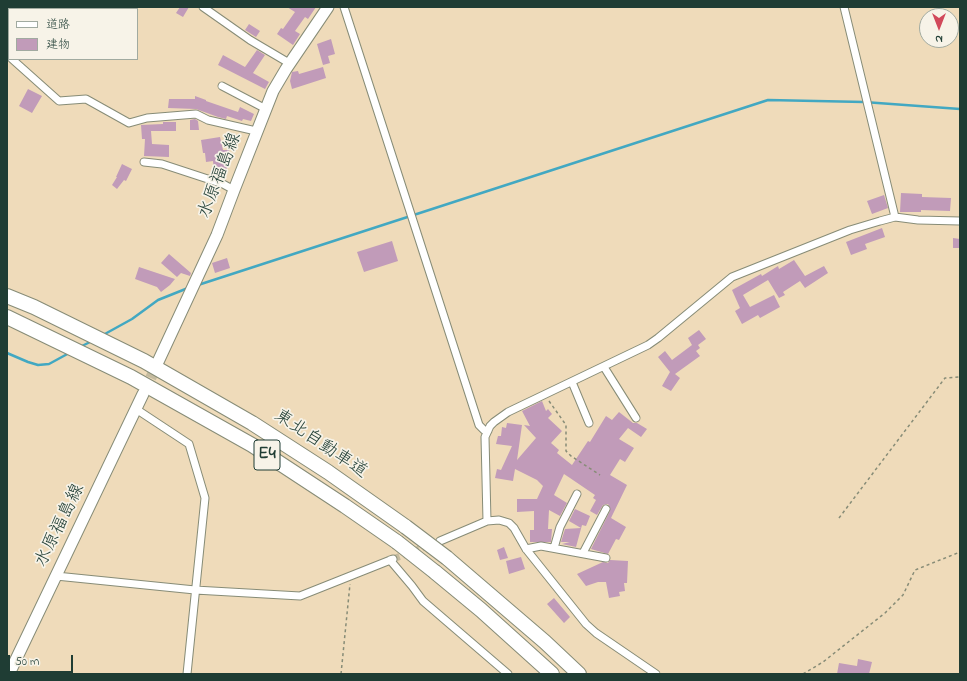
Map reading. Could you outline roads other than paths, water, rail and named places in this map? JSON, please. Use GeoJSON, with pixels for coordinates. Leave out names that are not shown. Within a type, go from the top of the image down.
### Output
{"type":"FeatureCollection","features":[{"type":"Feature","properties":{"kind":"highway","name":"東北自動車道"},"geometry":{"type":"LineString","coordinates":[[7,296],[34,307],[144,361],[252,423],[328,472],[447,558],[545,642],[579,674]]}},
{"type":"Feature","properties":{"kind":"highway","name":"東北自動車道"},"geometry":{"type":"LineString","coordinates":[[7,317],[131,377],[252,445],[345,506],[396,542],[481,610],[552,674]]}},
{"type":"Feature","properties":{"kind":"main road","name":"水原福島線"},"geometry":{"type":"LineString","coordinates":[[157,364],[217,235],[256,131],[273,91],[328,7]]}},
{"type":"Feature","properties":{"kind":"main road","name":"水原福島線"},"geometry":{"type":"LineString","coordinates":[[9,674],[143,394]]}},
{"type":"Feature","properties":{"kind":"street"},"geometry":{"type":"LineString","coordinates":[[203,7],[250,40],[290,63]]}},
{"type":"Feature","properties":{"kind":"street"},"geometry":{"type":"LineString","coordinates":[[344,7],[479,425],[484,430],[488,431]]}},
{"type":"Feature","properties":{"kind":"street"},"geometry":{"type":"LineString","coordinates":[[844,7],[895,217]]}},
{"type":"Feature","properties":{"kind":"street"},"geometry":{"type":"LineString","coordinates":[[13,60],[59,101],[86,99],[129,123],[147,118],[196,114],[208,120],[256,131]]}},
{"type":"Feature","properties":{"kind":"street"},"geometry":{"type":"LineString","coordinates":[[222,86],[266,109]]}},
{"type":"Feature","properties":{"kind":"street"},"geometry":{"type":"LineString","coordinates":[[144,162],[162,164],[223,184],[234,190]]}},
{"type":"Feature","properties":{"kind":"street"},"geometry":{"type":"LineString","coordinates":[[487,521],[485,437],[494,422],[508,412],[648,345],[732,277],[850,230],[895,217],[918,220],[960,221]]}},
{"type":"Feature","properties":{"kind":"street"},"geometry":{"type":"LineString","coordinates":[[604,367],[636,418]]}},
{"type":"Feature","properties":{"kind":"street"},"geometry":{"type":"LineString","coordinates":[[572,382],[589,423]]}},
{"type":"Feature","properties":{"kind":"street"},"geometry":{"type":"LineString","coordinates":[[136,409],[189,444],[205,498],[187,674]]}},
{"type":"Feature","properties":{"kind":"street"},"geometry":{"type":"LineString","coordinates":[[554,548],[560,527],[577,494]]}},
{"type":"Feature","properties":{"kind":"street"},"geometry":{"type":"LineString","coordinates":[[583,553],[606,509]]}},
{"type":"Feature","properties":{"kind":"street"},"geometry":{"type":"LineString","coordinates":[[440,541],[487,521],[499,520],[509,523],[514,528],[526,549],[586,624],[596,633],[656,674]]}},
{"type":"Feature","properties":{"kind":"street"},"geometry":{"type":"LineString","coordinates":[[526,549],[541,546],[606,558]]}},
{"type":"Feature","properties":{"kind":"street"},"geometry":{"type":"LineString","coordinates":[[56,576],[195,590],[300,596],[391,559],[423,601],[508,674]]}},
{"type":"Feature","properties":{"kind":"waterway"},"geometry":{"type":"LineString","coordinates":[[198,285],[768,100],[864,102],[960,109]]}},
{"type":"Feature","properties":{"kind":"waterway"},"geometry":{"type":"LineString","coordinates":[[103,335],[132,319],[158,300],[188,288]]}},
{"type":"Feature","properties":{"kind":"waterway"},"geometry":{"type":"LineString","coordinates":[[80,347],[92,341]]}},
{"type":"Feature","properties":{"kind":"waterway"},"geometry":{"type":"LineString","coordinates":[[7,353],[38,365],[49,364],[71,352]]}},
{"type":"Feature","properties":{"kind":"tunnel"},"geometry":{"type":"LineString","coordinates":[[144,393],[157,364]]}},
{"type":"Feature","properties":{"kind":"tunnel"},"geometry":{"type":"LineString","coordinates":[[393,559],[430,545]]}}]}
